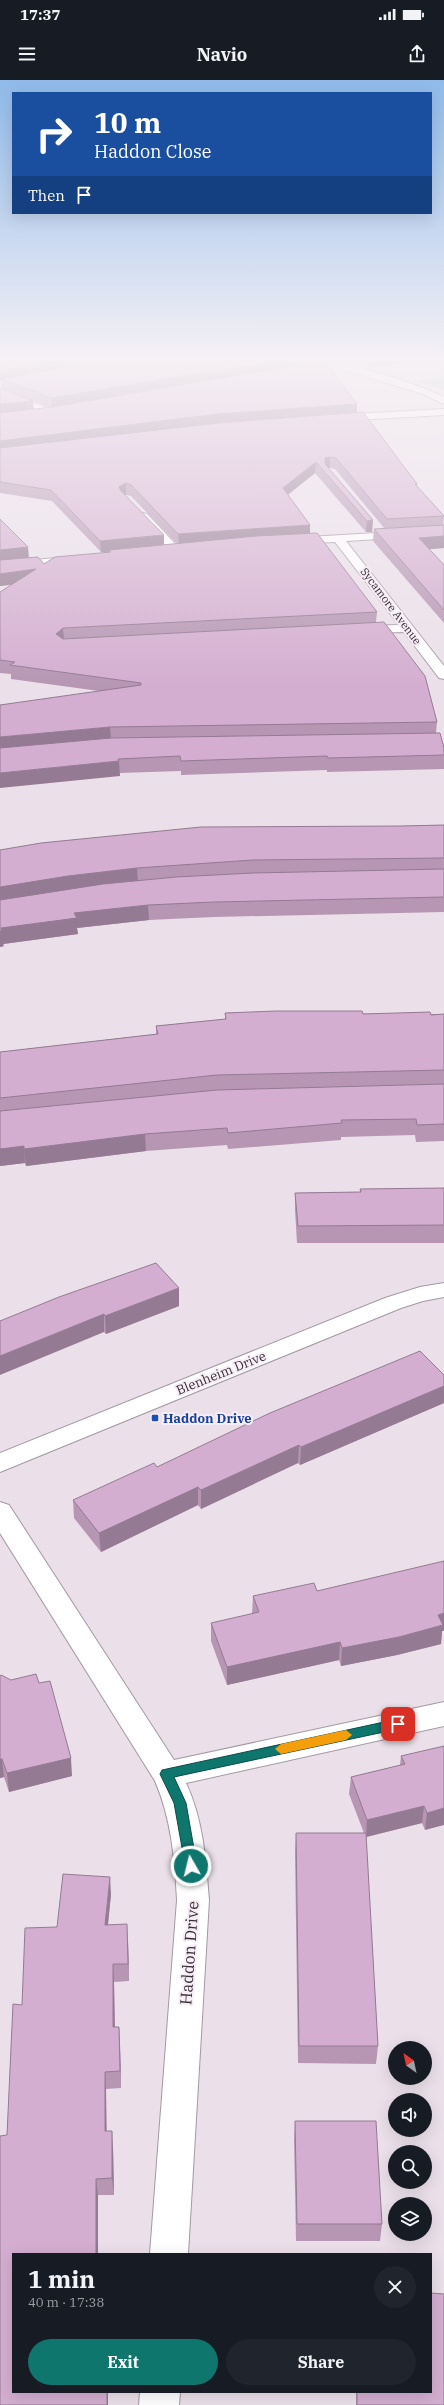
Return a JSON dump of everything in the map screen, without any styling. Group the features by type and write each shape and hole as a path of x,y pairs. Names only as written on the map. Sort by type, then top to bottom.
{"street":[{"path":"135,508 175,550"},
{"path":"374,523 383,535"},
{"path":"279,541 444,532"},
{"name":"Sycamore Avenue","path":"338,538 444,675"},
{"path":"160,552 190,549"},
{"path":"0,567 91,558"},
{"path":"346,631 409,628"},
{"name":"Blenheim Drive","path":"0,1463 393,1303 420,1294 444,1290"},
{"name":"Haddon Drive","path":"0,1512 166,1774 180,1803 190,1858 193,1900 169,2253"},
{"path":"166,1774 444,1714"},
{"path":"159,2405 160,2393"}],"building":[{"path":"0,470 306,470 283,488 310,525 178,534 131,485 126,483 119,487 121,491 164,535 100,541 51,490 0,482"},
{"path":"322,470 330,470 373,520 367,521"},
{"path":"346,470 406,470 417,484 415,484 444,516 387,519"},
{"path":"0,519 28,547 0,550"},
{"path":"444,525 444,536 419,538 444,565 444,610 374,529"},
{"path":"317,533 377,612 63,628 56,634 63,639 384,622 425,676 437,722 110,727 0,737 0,705 141,685 141,683 10,665 15,662 0,660 0,592 36,569 0,574 0,560 38,557 44,564 55,557 111,552 109,550 257,536"},
{"path":"440,733 444,748 444,755 328,758 327,756 181,761 180,756 118,759 119,761 0,773 0,748 111,738"},
{"path":"444,825 444,858 253,860 137,868 68,876 0,887 0,850 41,843 201,827"},
{"path":"444,869 444,897 214,902 148,905 74,913 77,918 1,928 2,931 0,931 0,900 103,884 176,877 253,873"},
{"path":"276,1011 362,1011 363,1014 430,1012 431,1015 444,1014 444,1070 217,1075 0,1098 0,1052 158,1034 156,1026 226,1019 225,1013"},
{"path":"444,1084 444,1124 417,1125 416,1119 341,1120 342,1123 228,1133 227,1128 145,1134 24,1149 24,1146 0,1149 0,1111 217,1090"},
{"path":"444,1188 444,1225 298,1226 295,1193 361,1192 360,1189"},
{"path":"156,1263 179,1288 105,1316 104,1314 0,1356 0,1321 59,1297"},
{"path":"420,1351 444,1375 444,1386 301,1447 299,1445 201,1490 198,1487 99,1533 73,1500 154,1463 157,1467 270,1413"},
{"path":"444,1561 444,1613 438,1615 443,1625 399,1637 342,1648 340,1642 227,1667 211,1623 259,1612 253,1596 314,1583 317,1591"},
{"path":"36,1674 39,1683 50,1681 71,1758 7,1773 2,1759 0,1759 0,1676 1,1675 11,1680"},
{"path":"444,1746 444,1808 427,1813 424,1806 367,1820 351,1777 405,1764 401,1756"},
{"path":"296,1833 366,1833 378,2046 299,2046"},
{"path":"63,1874 110,1877 105,1925 127,1924 128,1964 113,1964 113,2027 119,2027 120,2071 105,2072 105,2131 112,2131 112,2178 96,2179 96,2253 12,2253 12,2393 107,2393 107,2405 0,2405 0,2136 7,2135 13,2004 22,2005 25,1928 57,1927"},
{"path":"295,2121 376,2121 382,2224 297,2224"},
{"path":"432,2293 444,2294 444,2405 357,2405 357,2393 432,2393"}],"slow traffic":[{"path":"281,1749 346,1735"}],"place":[{"name":"Haddon Drive","path":"155,1418"}],"route":[{"path":"191,1866 180,1803 166,1774 398,1724"}]}
